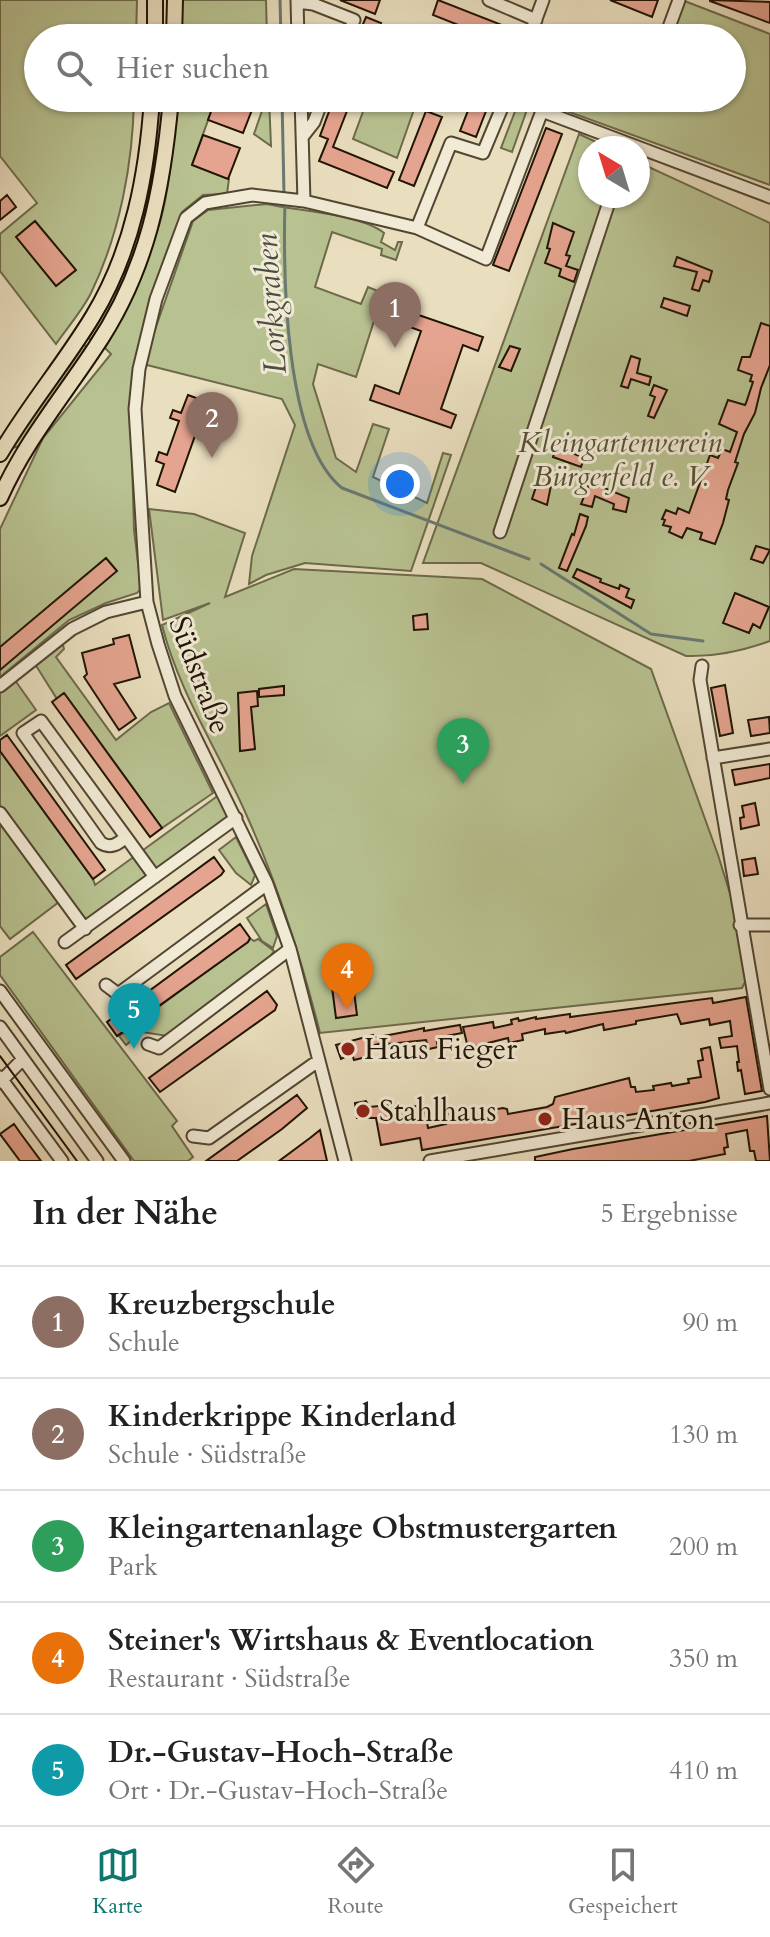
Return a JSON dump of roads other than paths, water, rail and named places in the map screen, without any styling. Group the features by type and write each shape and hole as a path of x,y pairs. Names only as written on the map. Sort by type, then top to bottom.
{"main road":[{"path":"155,0 155,24"},
{"path":"174,24 175,0"},
{"path":"0,454 80,337 112,280 140,195 151,112"},
{"path":"0,498 30,439 96,348 129,288 143,254 159,199 169,112"}],"street":[{"path":"489,0 536,20"},
{"path":"534,24 543,0"},
{"path":"670,24 679,0"},
{"path":"298,24 297,1 354,20 352,24"},
{"path":"302,112 304,201"},
{"path":"303,136 318,112"},
{"path":"417,228 451,143 483,153 500,112"},
{"name":"Südstraße","path":"345,1161 290,949 267,884 175,696 147,602 135,409 139,369 156,299 186,218 205,203 252,195 304,201 417,228 486,259 542,112"},
{"name":"Südstraße","path":"545,112 605,136"},
{"path":"650,153 770,197"},
{"path":"500,532 607,208"},
{"path":"0,686 72,629 106,612 147,602"},
{"path":"702,666 700,680 770,1089"},
{"path":"126,837 114,846 101,843 23,733 41,721 126,837 155,877"},
{"path":"713,758 770,749"},
{"path":"0,813 85,929"},
{"path":"65,942 236,818"},
{"path":"106,985 118,994 267,884"},
{"path":"740,925 770,925"},
{"path":"148,1044 159,1048 290,949"},
{"path":"0,991 124,1161"},
{"path":"0,1027 97,1161"},
{"path":"23,1059 1,1080 62,1161"},
{"path":"193,1136 209,1138 318,1061"},
{"path":"430,1161 770,1103"}],"waterway":[{"name":"Lorkgraben","path":"280,0 281,24"},
{"name":"Lorkgraben","path":"282,112 284,194"},
{"name":"Lorkgraben","path":"285,202 285,270 291,354 308,434 323,465 342,488 529,559"},
{"name":"Lorkgraben","path":"541,564 651,634 703,641"}],"tram line":[{"path":"0,1056 77,1161"}],"place":[{"name":"Kreuzbergschule","path":"395,348"},
{"name":"Kinderkrippe Kinderland","path":"212,458"},
{"name":"Kleingartenanlage Obstmustergarten","path":"463,784"},
{"name":"Steiner's Wirtshaus & Eventlocation","path":"347,1009"},
{"name":"Dr.-Gustav-Hoch-Straße","path":"134,1049"},
{"name":"Haus Fieger","path":"348,1049"},
{"name":"Stahlhaus","path":"363,1111"},
{"name":"Haus Anton","path":"545,1119"}],"park label":[{"name":"Kleingartenverein Bürgerfeld e. V.","path":"620,459"}]}
